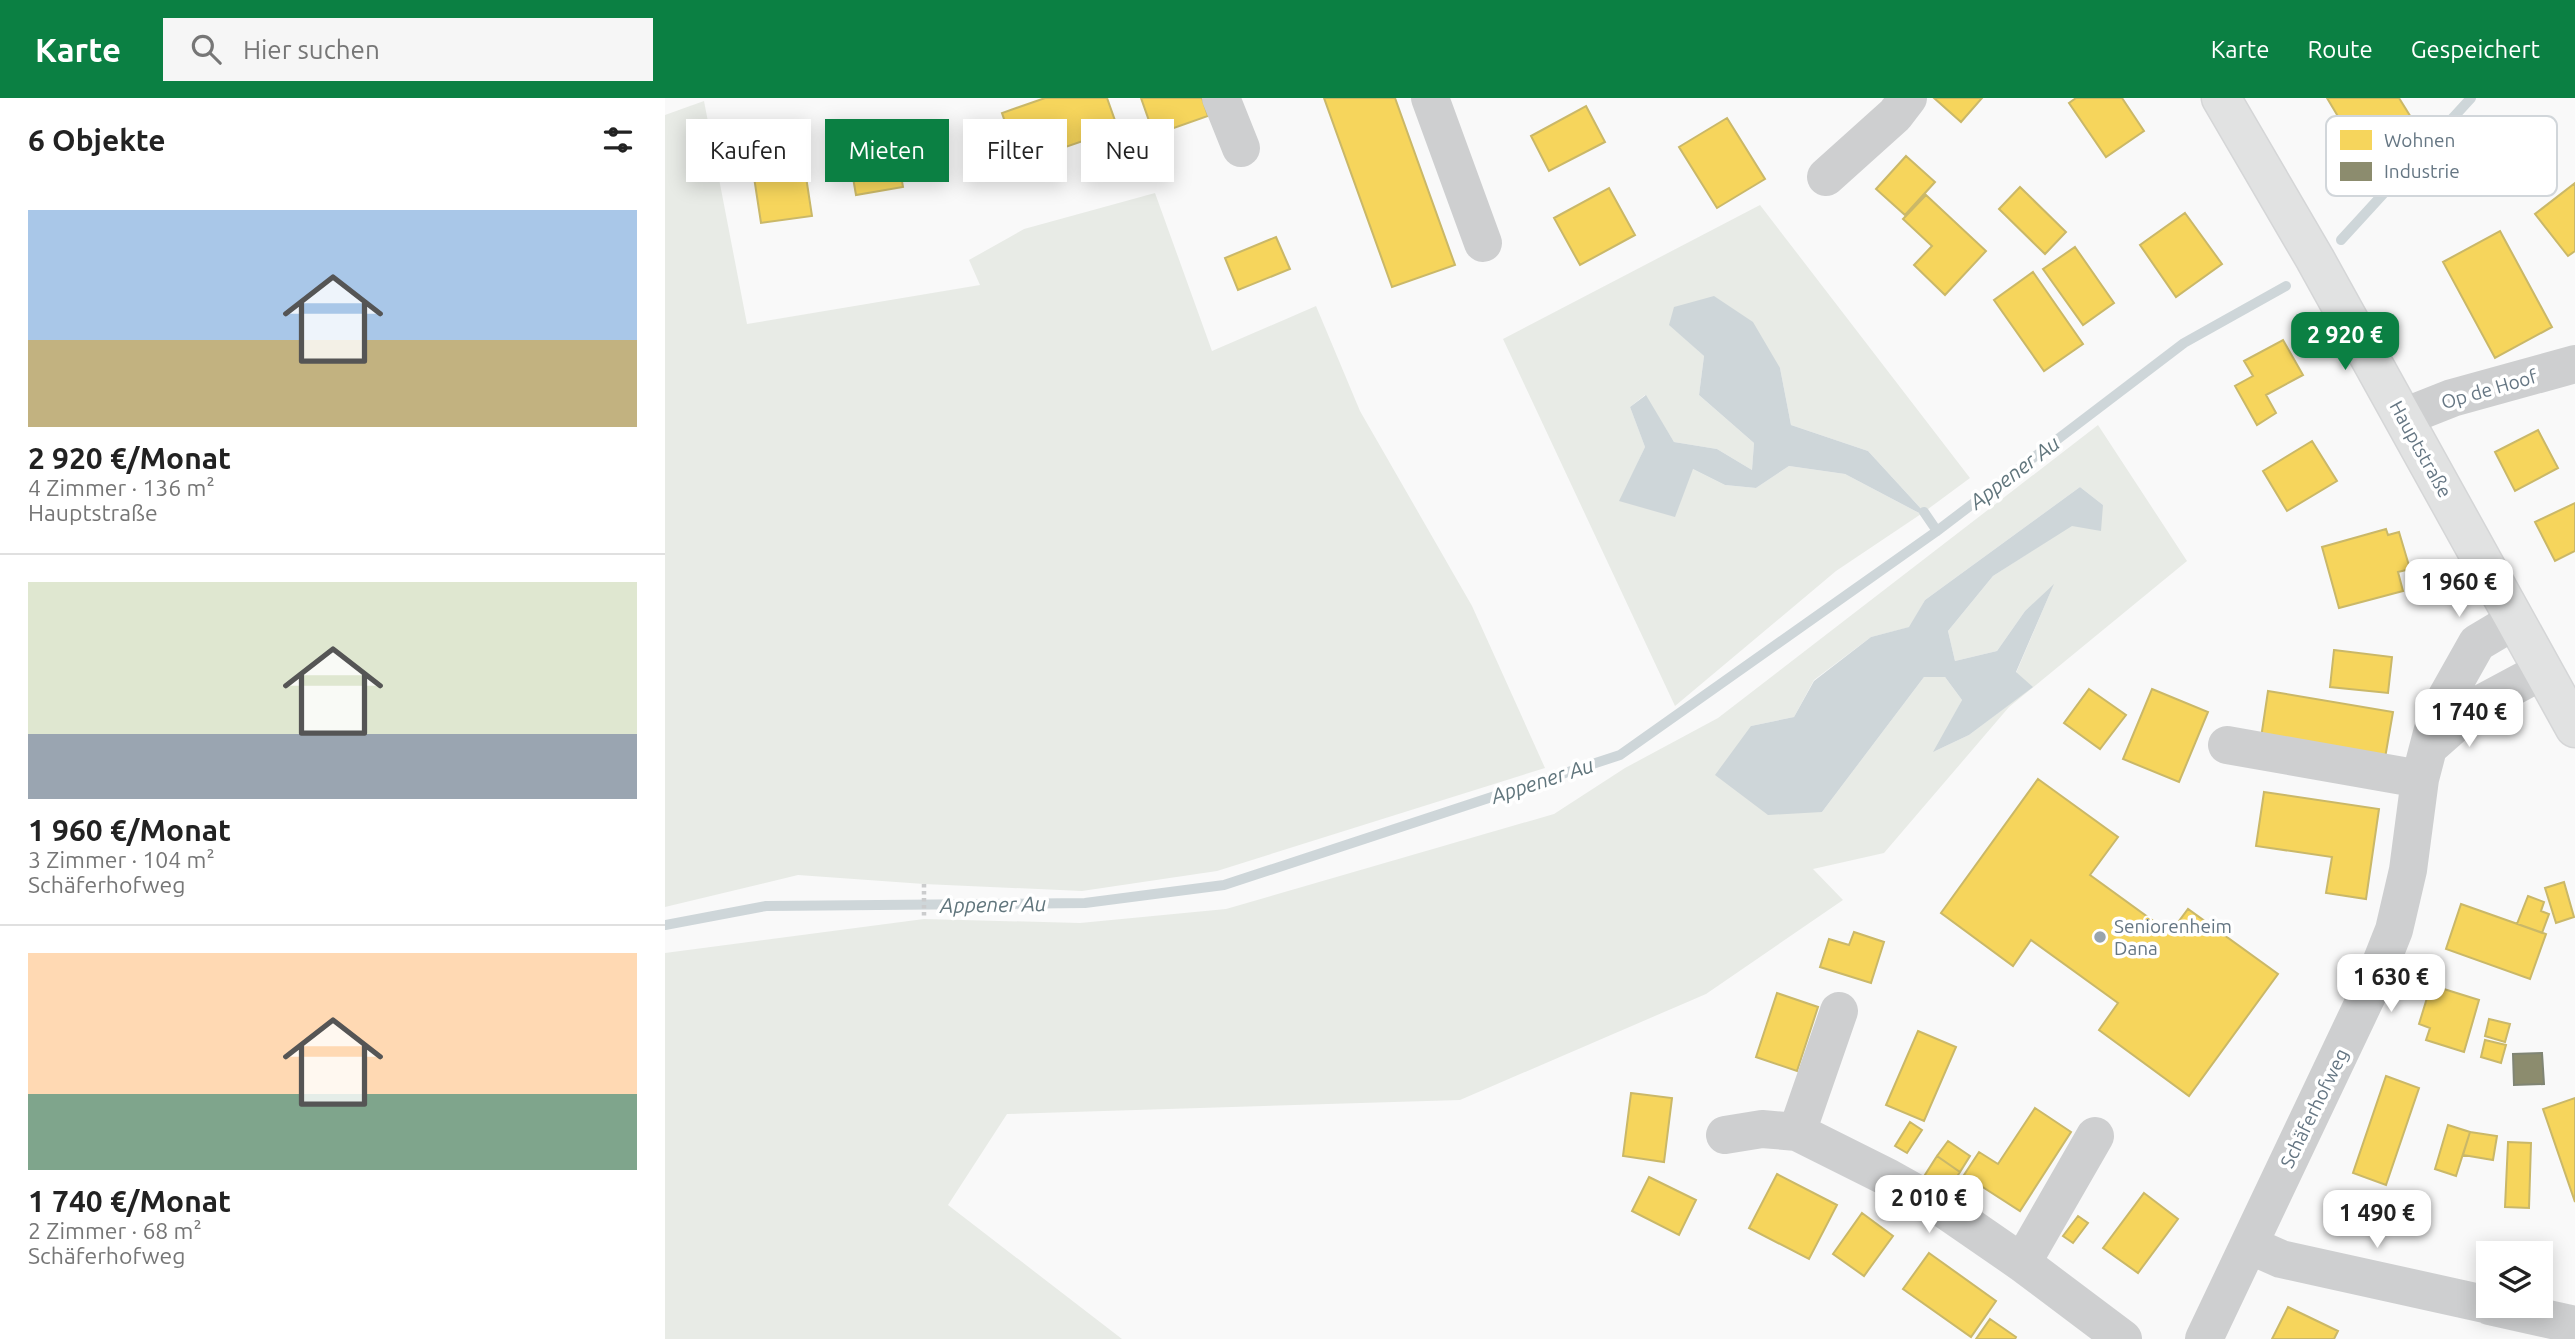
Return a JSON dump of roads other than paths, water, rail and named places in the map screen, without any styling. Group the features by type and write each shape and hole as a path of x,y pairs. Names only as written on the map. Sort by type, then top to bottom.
{"main road":[{"name":"Hauptstraße","path":"2221,98 2404,416 2575,728"}],"street":[{"path":"1220,98 1241,148"},
{"path":"1430,98 1483,243"},
{"path":"1826,177 1895,115 1908,98"},
{"name":"Op de Hoof","path":"2404,416 2452,398 2575,364"},
{"name":"Schäferhofweg","path":"2204,1339 2373,983 2394,930 2408,870 2424,763 2437,714 2477,643 2514,621"},
{"path":"2227,745 2424,763 2473,708 2542,671"},
{"path":"1797,1132 1839,1011"},
{"path":"1725,1135 1762,1129 1797,1132 1941,1207 2123,1339"},
{"path":"2021,1263 2095,1136"},
{"path":"2249,1245 2281,1259 2476,1303"},
{"path":"2543,1318 2575,1325"}],"waterway":[{"name":"Appener Au","path":"2455,116 2471,98"},
{"name":"Appener Au","path":"2341,240 2381,196"},
{"name":"Appener Au","path":"665,925 766,906 1085,903 1224,885 1620,755 1937,531 2184,343 2286,286"},
{"path":"1924,512 1937,531"}],"place":[{"name":"Seniorenheim Dana","path":"2100,937"}]}
